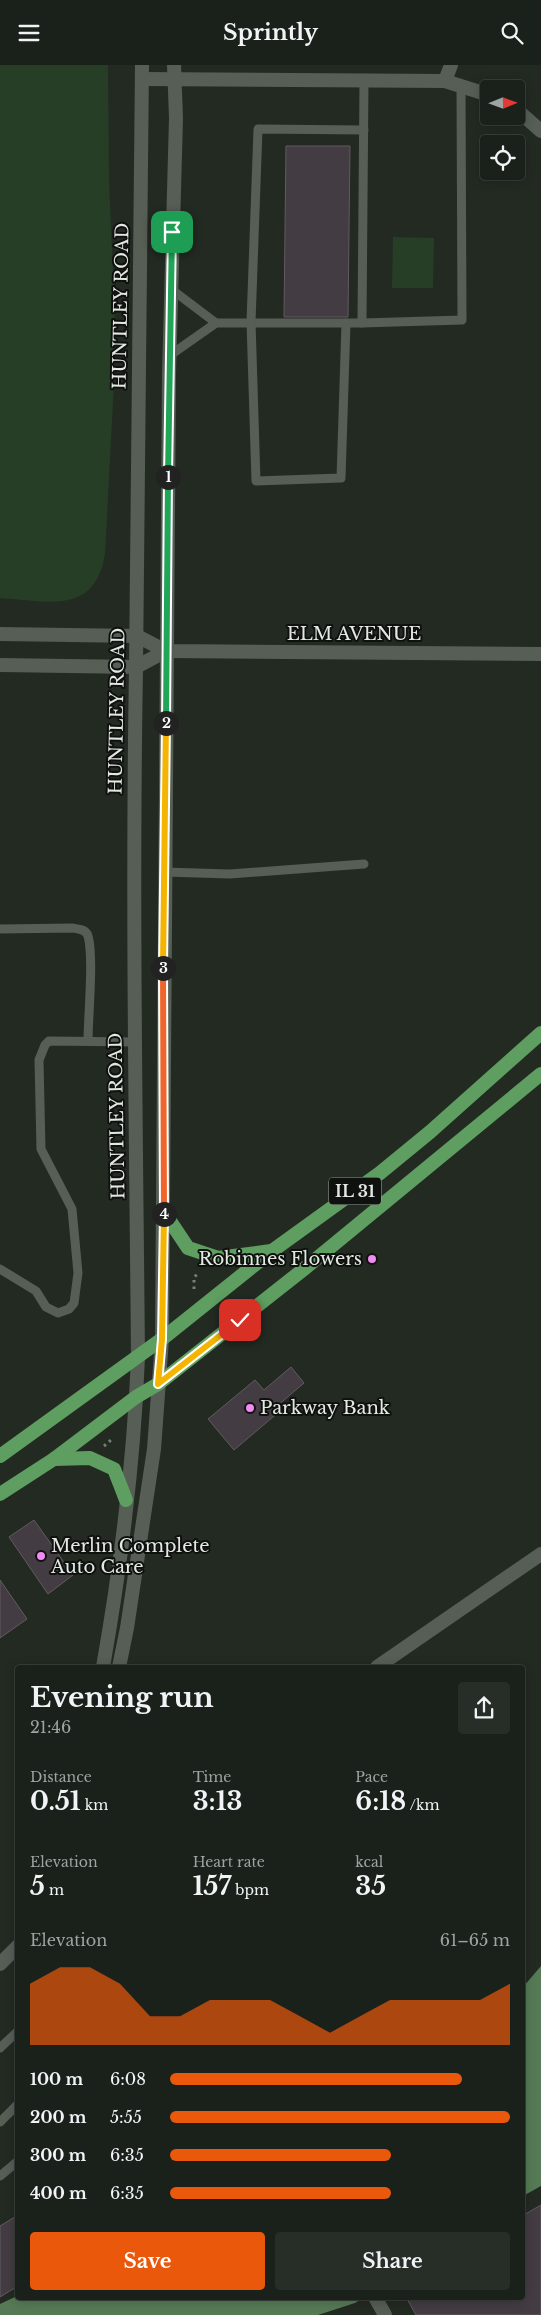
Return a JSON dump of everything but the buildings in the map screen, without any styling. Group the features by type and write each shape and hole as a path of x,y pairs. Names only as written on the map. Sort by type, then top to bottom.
{"main road":[{"name":"IL 31","path":"0,1456 138,1357 272,1251 380,1173 430,1132 541,1033"},
{"path":"0,1494 54,1459 136,1397 158,1384 304,1269 541,1074"},
{"path":"164,1212 188,1248 218,1258 272,1251"},
{"path":"54,1459 90,1458 114,1469 126,1500"}],"street":[{"path":"445,81 451,65"},
{"path":"142,72 364,81 445,81 480,92"},
{"name":"HUNTLEY ROAD","path":"103,1665 126,1500 138,1357 135,1042 136,667 142,72"},
{"path":"119,1665 127,1628 154,1449 162,1339 166,651 169,356 176,118 174,72"},
{"path":"525,117 541,131"},
{"name":"ELM AVENUE","path":"0,634 137,636 166,651 541,654"},
{"name":"ELM AVENUE","path":"0,665 136,667 166,651"},
{"path":"380,1665 541,1554"},
{"path":"0,1964 15,1949"},
{"path":"377,2300 385,2315"}],"lane":[{"path":"362,323 364,81"},
{"path":"169,356 216,323 362,323 462,320 461,86"},
{"path":"346,323 341,478 256,481 251,322 258,129 364,130"},
{"path":"171,289 216,323"},
{"path":"164,872 230,874 364,864"},
{"path":"0,929 72,928 83,930 88,935 90,954 88,1041"},
{"path":"0,1269 36,1291 46,1307 58,1313 69,1309 74,1303 78,1273 72,1209 41,1149 39,1060 45,1045 49,1041 135,1042"},
{"path":"0,2048 15,2034"},
{"path":"0,2122 15,2107"},
{"path":"0,2177 15,2164"}],"path":[{"path":"194,1289 192,1277 199,1273"},
{"path":"104,1446 112,1440"}],"shaded area":[{"path":"0,65 108,65 109,181 116,344 105,554 100,574 91,587 80,596 51,602 0,598"},
{"path":"393,237 434,238 433,288 392,288"},
{"path":"541,1966 541,2186 525,2195 525,1985"},
{"path":"15,2297 15,2300 360,2300 318,2315 0,2315 0,2304"}],"place":[{"name":"Robinnes Flowers","path":"372,1259"},
{"name":"Parkway Bank","path":"250,1408"},
{"name":"Merlin Complete Auto Care","path":"41,1556"}],"route":[{"path":"172,232 164,872 164,1212 162,1339 158,1384 240,1320"}]}
